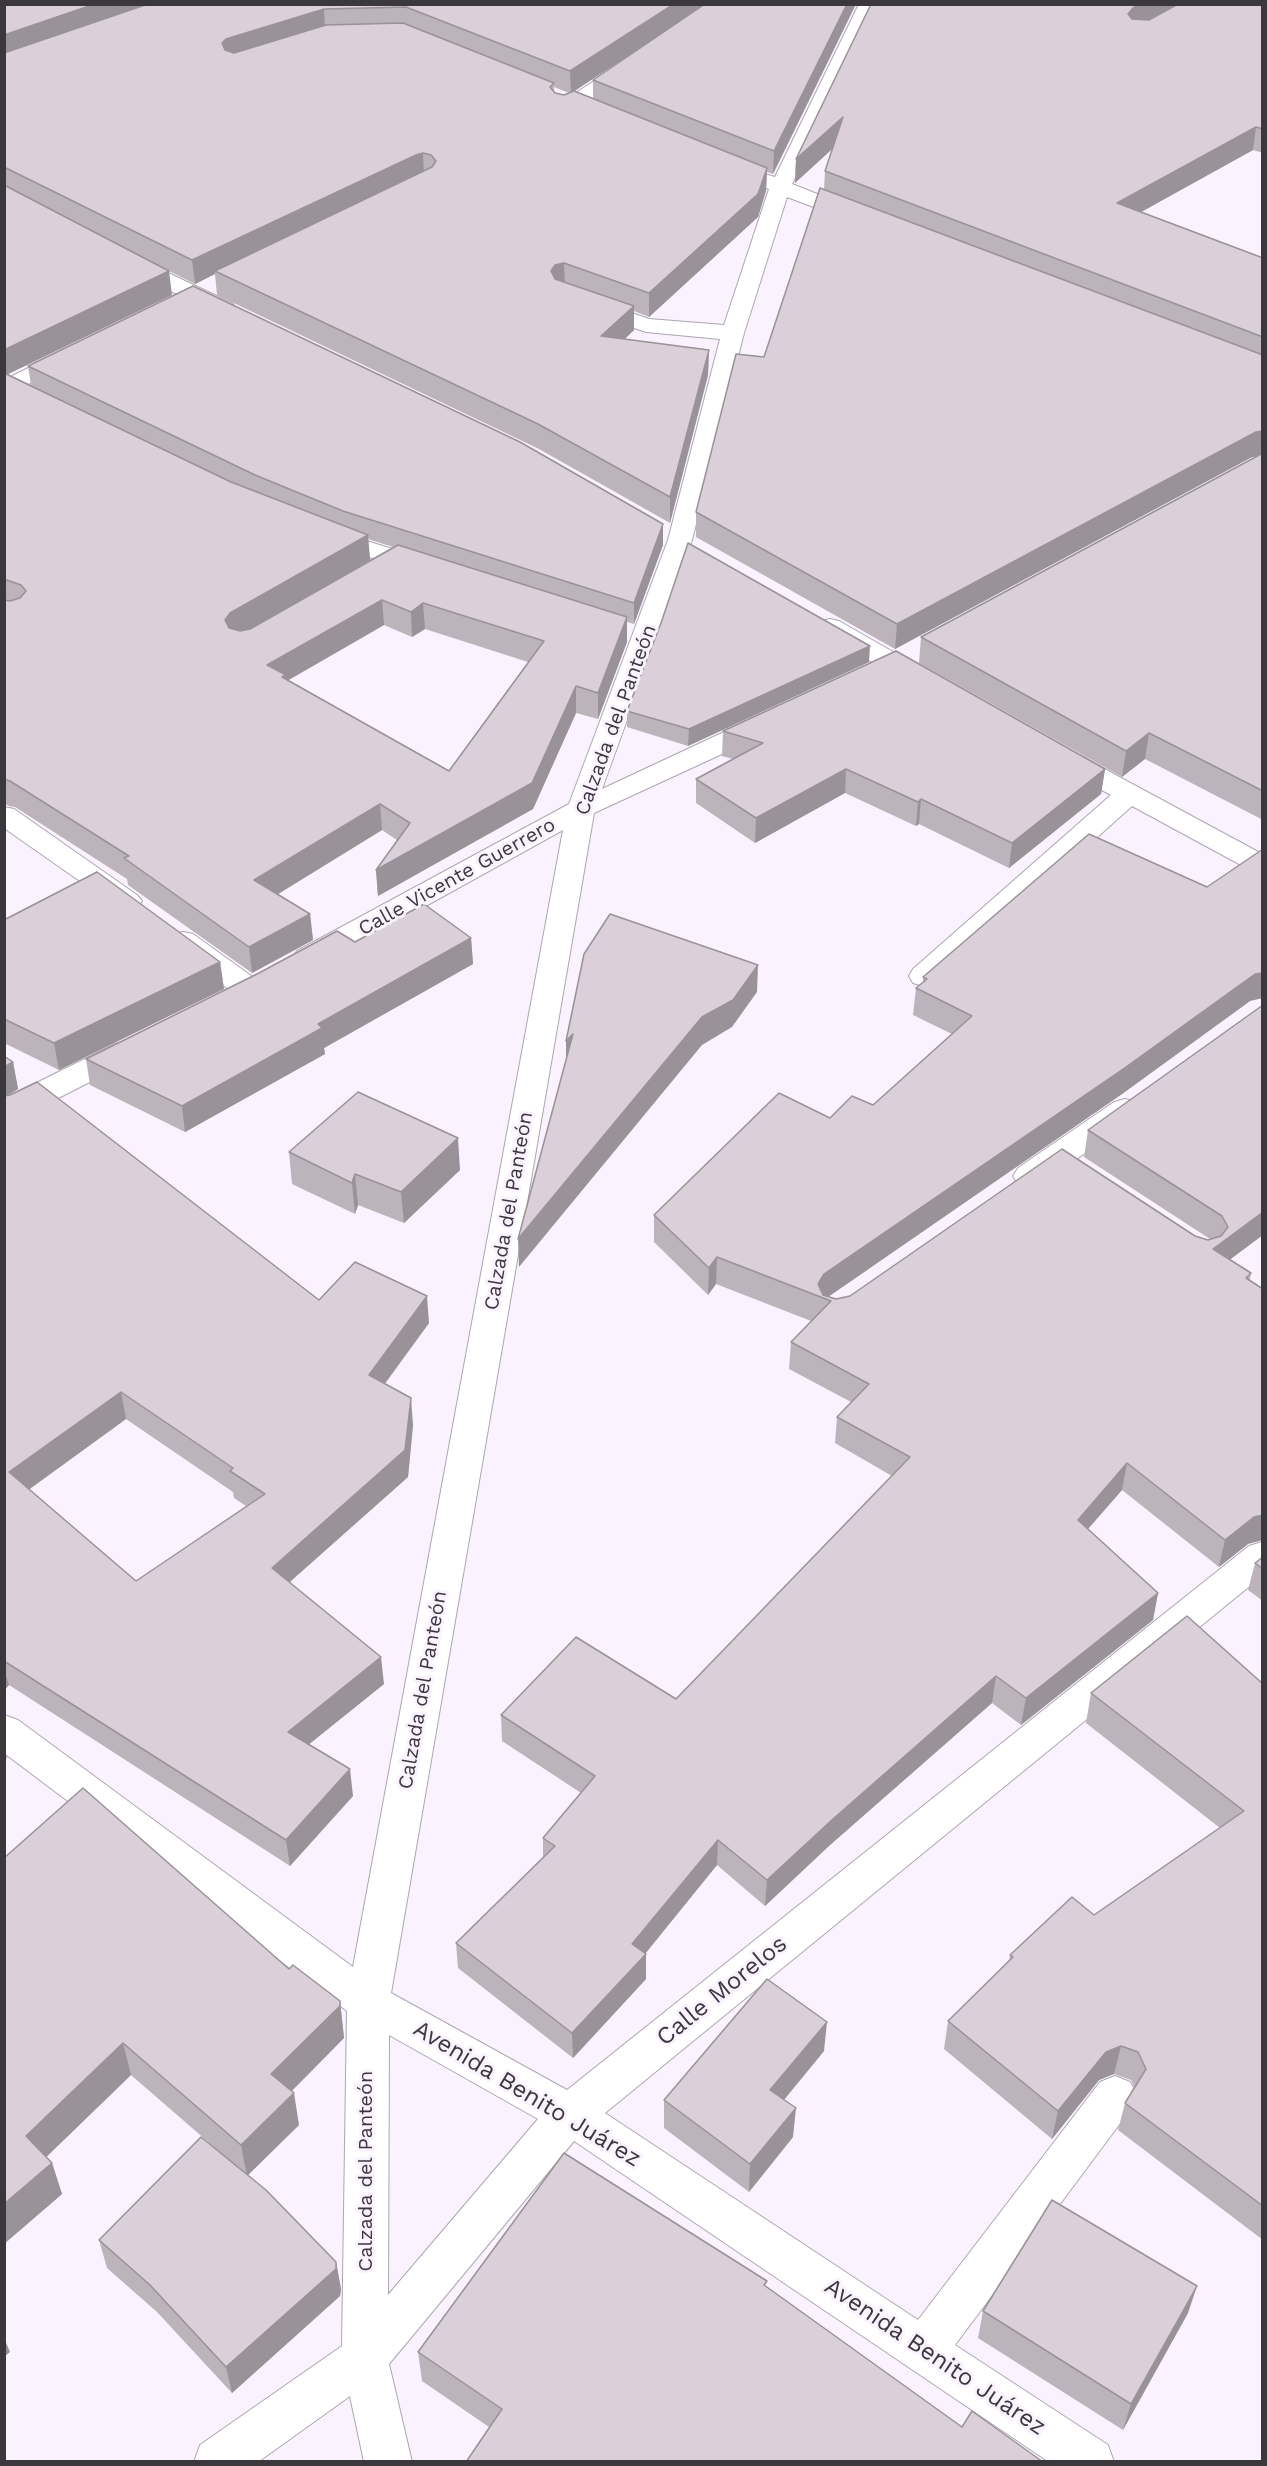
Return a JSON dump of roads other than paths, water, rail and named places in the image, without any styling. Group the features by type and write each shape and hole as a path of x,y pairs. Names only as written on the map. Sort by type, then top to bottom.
{"street":[{"name":"Calzada del Panteón","path":"388,2462 364,2358 368,2002 581,809 636,635 680,541 733,333 780,187 869,4"},
{"path":"594,112 562,103 648,54"},
{"path":"747,174 879,225"},
{"path":"109,250 245,319"},
{"path":"574,300 646,325 733,333"},
{"path":"15,382 90,344"},
{"path":"302,526 335,539 443,573"},
{"path":"367,576 398,558"},
{"path":"812,617 945,692"},
{"path":"861,678 925,646"},
{"name":"Calle Vicente Guerrero","path":"103,883 156,922 257,985 581,809 786,714"},
{"path":"1046,749 1128,795 1263,865"},
{"path":"924,976 1128,795"},
{"path":"4,815 103,883 73,899"},
{"path":"4,1112 154,1038"},
{"path":"1009,1191 1152,1091"},
{"path":"1057,1157 1086,1176"},
{"name":"Calle Morelos","path":"217,2462 364,2358 570,2114 1263,1556"},
{"name":"Avenida Benito Juárez","path":"4,1731 368,2002 570,2114 1091,2462"},
{"path":"923,2350 1115,2096"}]}
